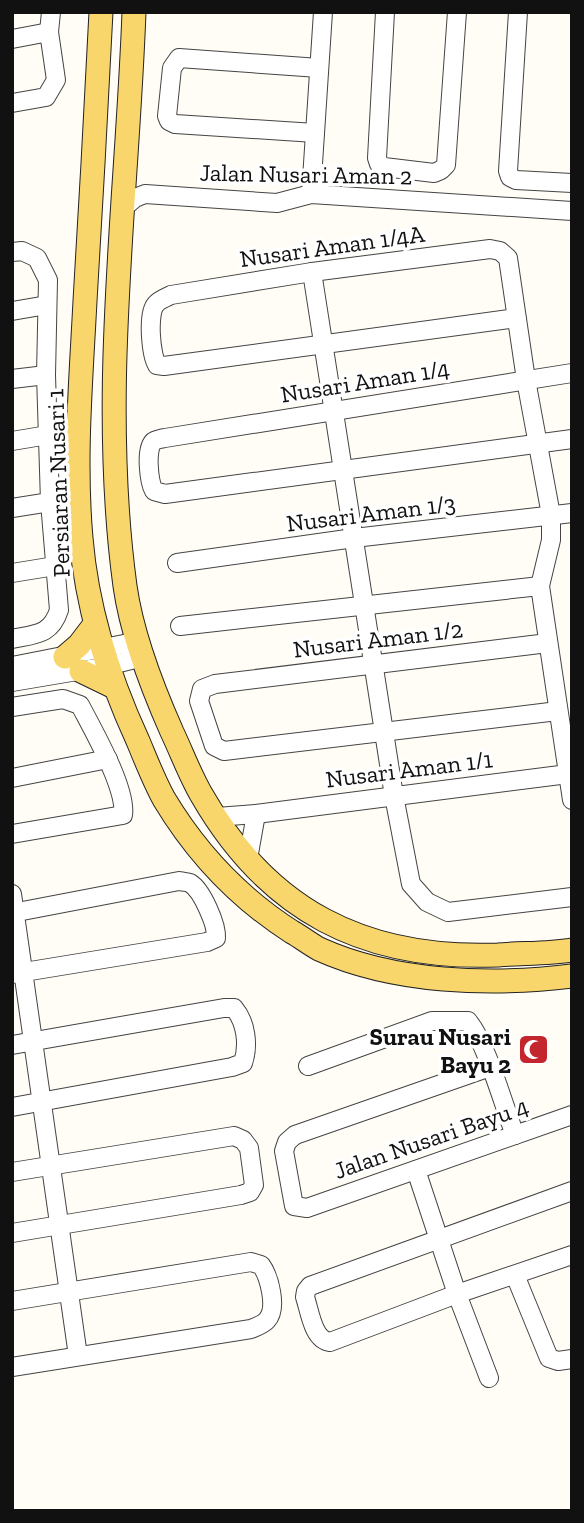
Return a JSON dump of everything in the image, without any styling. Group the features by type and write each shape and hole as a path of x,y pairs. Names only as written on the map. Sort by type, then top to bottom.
{"main road":[{"name":"Persiaran Nusari 1","path":"102,12 78,434 81,538 87,589 108,668 163,798 204,857 238,893 264,914 318,948 396,972 493,983 572,976"},
{"path":"134,12 121,210 115,406 118,518 126,589 141,649 163,711 201,795 248,859 291,901 331,924 365,939 387,945 463,955 572,950"},
{"path":"95,624 79,645 73,664 108,668"}],"street":[{"path":"12,103 46,97 56,80 49,32 51,12"},
{"path":"311,194 323,12"},
{"path":"385,12 377,158 379,164 384,167 434,173 446,165 457,12"},
{"path":"518,12 508,171 510,177 516,180 572,183"},
{"path":"12,39 49,32"},
{"path":"315,133 175,124 169,121 167,116 172,68 179,58 319,68"},
{"name":"Jalan Nusari Aman 2","path":"124,175 135,184 166,196"},
{"name":"Jalan Nusari Aman 2","path":"121,210 135,198 145,194 277,203 311,194 572,211"},
{"name":"Nusari Aman 1/4A","path":"324,344 156,365 152,356 152,313 156,304 171,295 312,272 490,249 500,251 508,258 517,318"},
{"path":"12,252 22,251 37,258 48,280 46,375 50,502 59,610 54,624 40,634 12,639"},
{"path":"312,272 394,796 411,884 427,902 447,912 572,897"},
{"path":"12,311 47,305"},
{"path":"324,344 517,318 538,443 565,515 551,540 540,586 572,800"},
{"name":"Nusari Aman 1/4","path":"343,470 165,494 154,491 149,482 150,447 155,440 572,373"},
{"path":"12,379 46,375"},
{"path":"12,441 48,435"},
{"path":"343,470 572,439"},
{"path":"12,508 50,502"},
{"name":"Nusari Aman 1/3","path":"177,563 354,538 565,515"},
{"path":"12,573 55,566"},
{"path":"180,626 540,586"},
{"name":"Nusari Aman 1/2","path":"384,730 223,751 214,746 199,701 202,689 215,684 548,643"},
{"path":"12,666 73,664 108,668 141,649"},
{"path":"12,682 73,664"},
{"path":"12,707 63,699 80,705 108,760 125,805 123,815 12,834"},
{"path":"384,730 558,711"},
{"path":"12,778 108,760"},
{"name":"Nusari Aman 1/1","path":"217,817 568,774"},
{"path":"248,859 256,814"},
{"path":"14,913 179,881 190,883 200,893 217,928 216,938 207,942 17,973"},
{"path":"12,894 17,973 32,1042 78,1356"},
{"path":"12,1045 233,1008 241,1017 247,1051 243,1063 232,1067 12,1107"},
{"path":"308,1066 432,1021 468,1021 475,1030 514,1135"},
{"name":"Jalan Nusari Bayu 4","path":"490,1068 295,1136 287,1142 284,1151 292,1203 297,1208 307,1208 572,1115"},
{"path":"12,1171 234,1136 243,1140 248,1148 254,1185 250,1192 241,1195 12,1233"},
{"path":"416,1170 457,1294 489,1378"},
{"path":"572,1191 310,1286 305,1297 318,1337 323,1341 340,1340 457,1294 572,1255"},
{"path":"12,1301 251,1262 261,1265 268,1274 272,1310 266,1321 251,1329 12,1367"},
{"path":"515,1275 549,1357 558,1361 572,1359"}],"place":[{"name":"Surau Nusari Bayu 2","path":"534,1050"}]}
